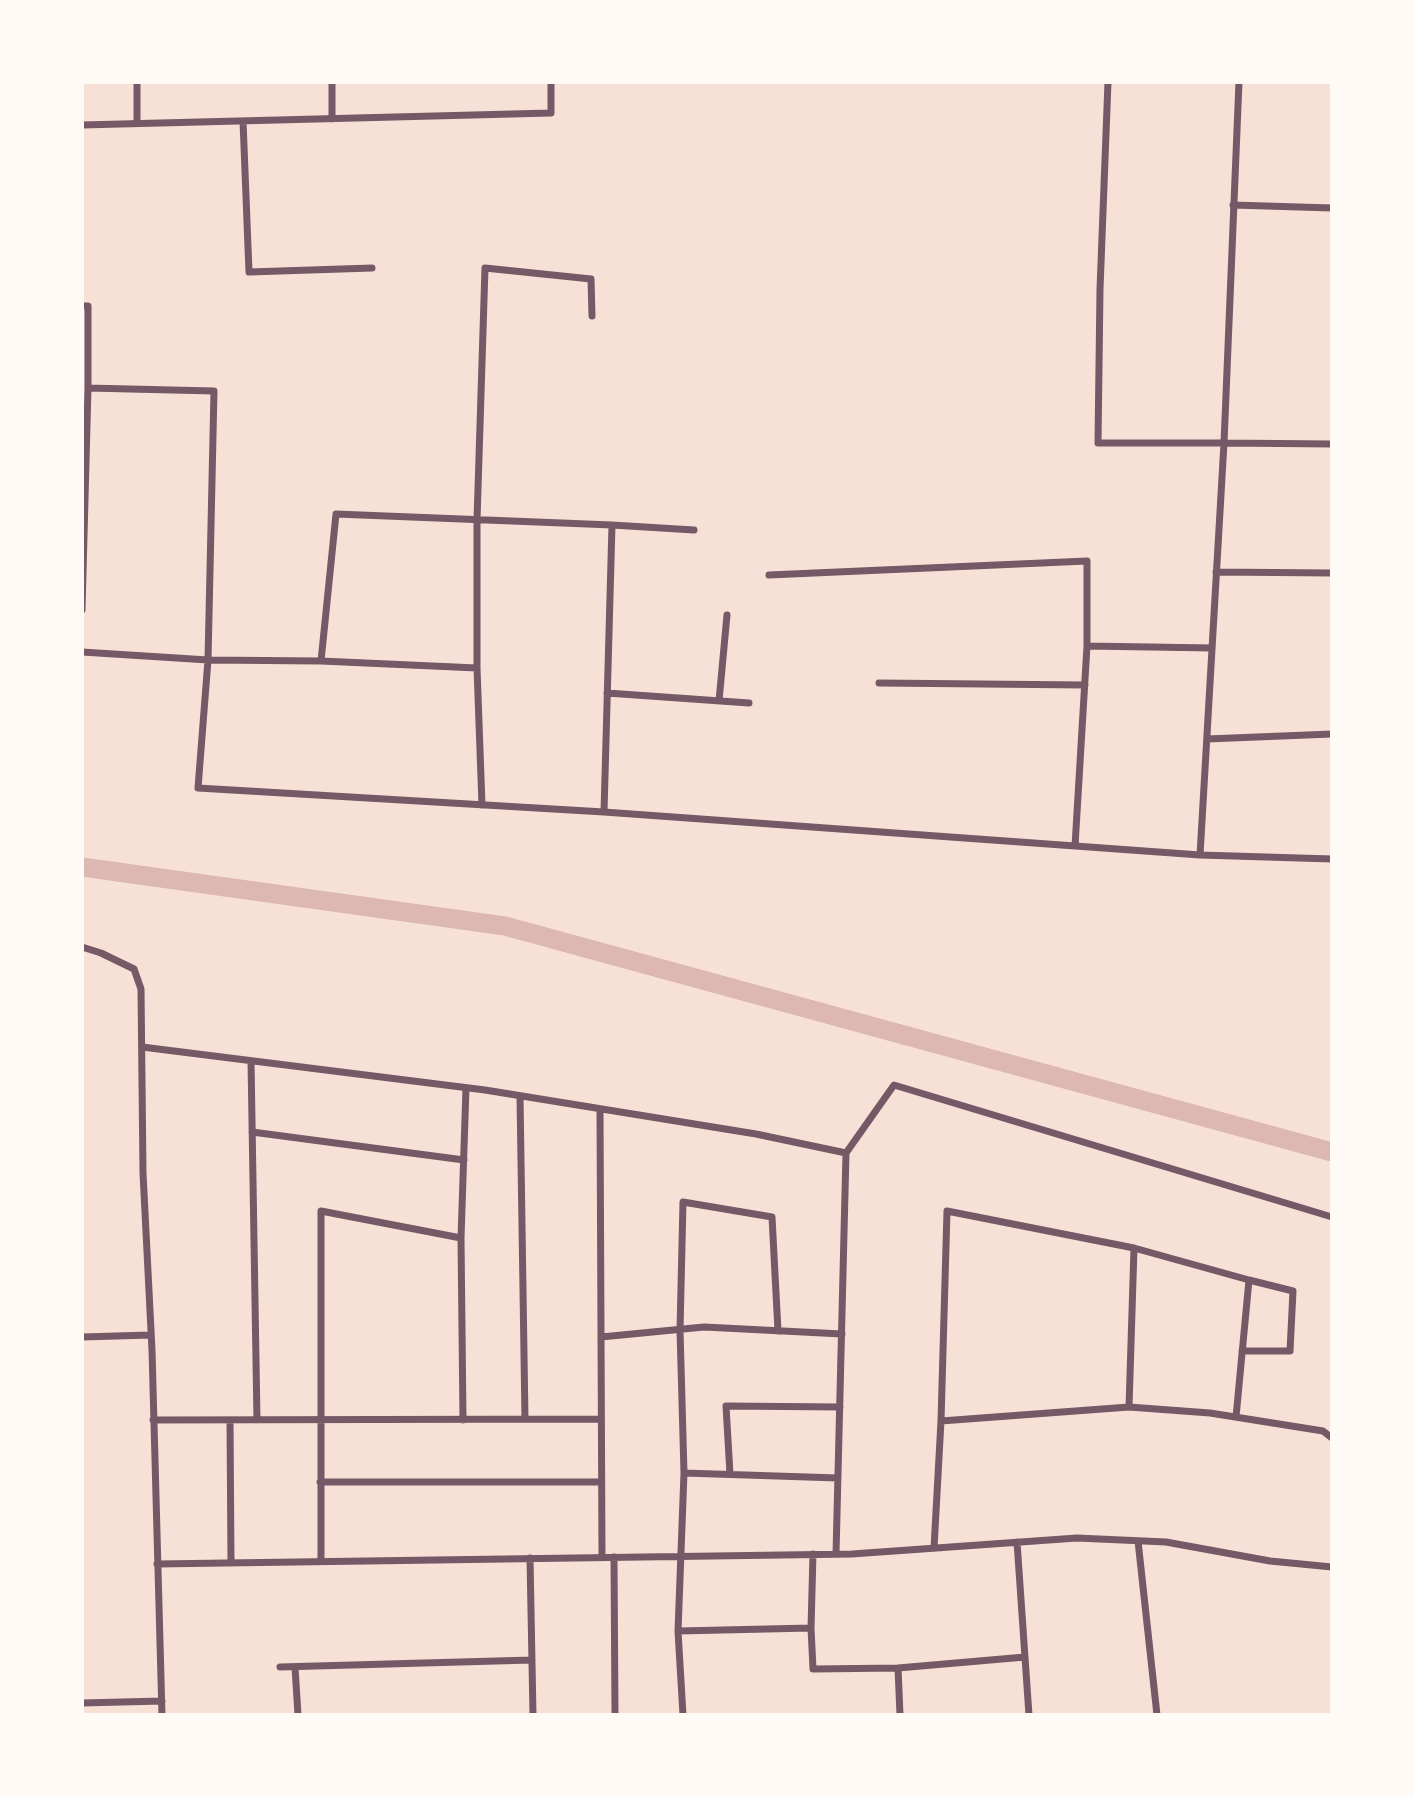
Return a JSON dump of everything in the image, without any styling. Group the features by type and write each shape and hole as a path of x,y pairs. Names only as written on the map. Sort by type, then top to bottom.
{"street":[{"path":"136,124 137,82"},
{"path":"332,82 332,119"},
{"path":"82,125 551,113 551,82"},
{"path":"1108,82 1100,289 1098,443 1332,444"},
{"path":"1200,855 1224,443 1238,82"},
{"path":"243,121 249,272 372,268"},
{"path":"1234,205 1332,208"},
{"path":"482,805 477,668 477,520 485,268 591,279 592,316"},
{"path":"82,306 88,306 82,610"},
{"path":"88,388 214,391 208,660 198,788 604,813 1200,855 1332,859"},
{"path":"321,662 336,514 694,530"},
{"path":"604,813 612,525"},
{"path":"769,575 1087,561 1087,646 1075,846"},
{"path":"1216,572 1332,573"},
{"path":"719,701 727,615"},
{"path":"1087,646 1212,648"},
{"path":"82,652 208,660 477,668"},
{"path":"879,683 1085,685"},
{"path":"607,693 749,703"},
{"path":"1207,739 1332,734"},
{"path":"82,947 101,953 134,970 141,989 143,1173 151,1335 162,1715"},
{"path":"142,1047 466,1087 757,1134 846,1153"},
{"path":"251,1060 257,1420"},
{"path":"836,1554 846,1153 894,1085 1332,1217"},
{"path":"463,1420 461,1238 466,1087"},
{"path":"520,1096 525,1419"},
{"path":"600,1109 602,1557"},
{"path":"252,1132 464,1160"},
{"path":"683,1715 678,1631 684,1473 680,1330 682,1202 772,1217 778,1331"},
{"path":"321,1561 320,1211 461,1238"},
{"path":"934,1548 947,1211 1133,1248 1293,1292 1290,1351 1242,1350"},
{"path":"1129,1407 1133,1248"},
{"path":"1236,1417 1249,1280"},
{"path":"601,1337 704,1327 842,1334"},
{"path":"82,1336 151,1335"},
{"path":"730,1474 726,1406 840,1407"},
{"path":"940,1420 1129,1407 1210,1413 1324,1432 1332,1438"},
{"path":"153,1420 601,1419"},
{"path":"230,1420 231,1563"},
{"path":"684,1473 838,1478"},
{"path":"320,1482 601,1482"},
{"path":"157,1564 813,1555 1077,1538 1166,1542 1270,1561 1332,1567"},
{"path":"1138,1541 1157,1715"},
{"path":"1017,1542 1029,1715"},
{"path":"813,1555 813,1669 898,1668 1025,1657"},
{"path":"614,1557 615,1715"},
{"path":"530,1558 533,1715"},
{"path":"678,1631 811,1628"},
{"path":"280,1667 532,1660"},
{"path":"295,1667 298,1715"},
{"path":"898,1668 900,1715"},
{"path":"82,1703 162,1701"}],"waterway":[{"path":"82,867 505,926 1332,1152"}]}
